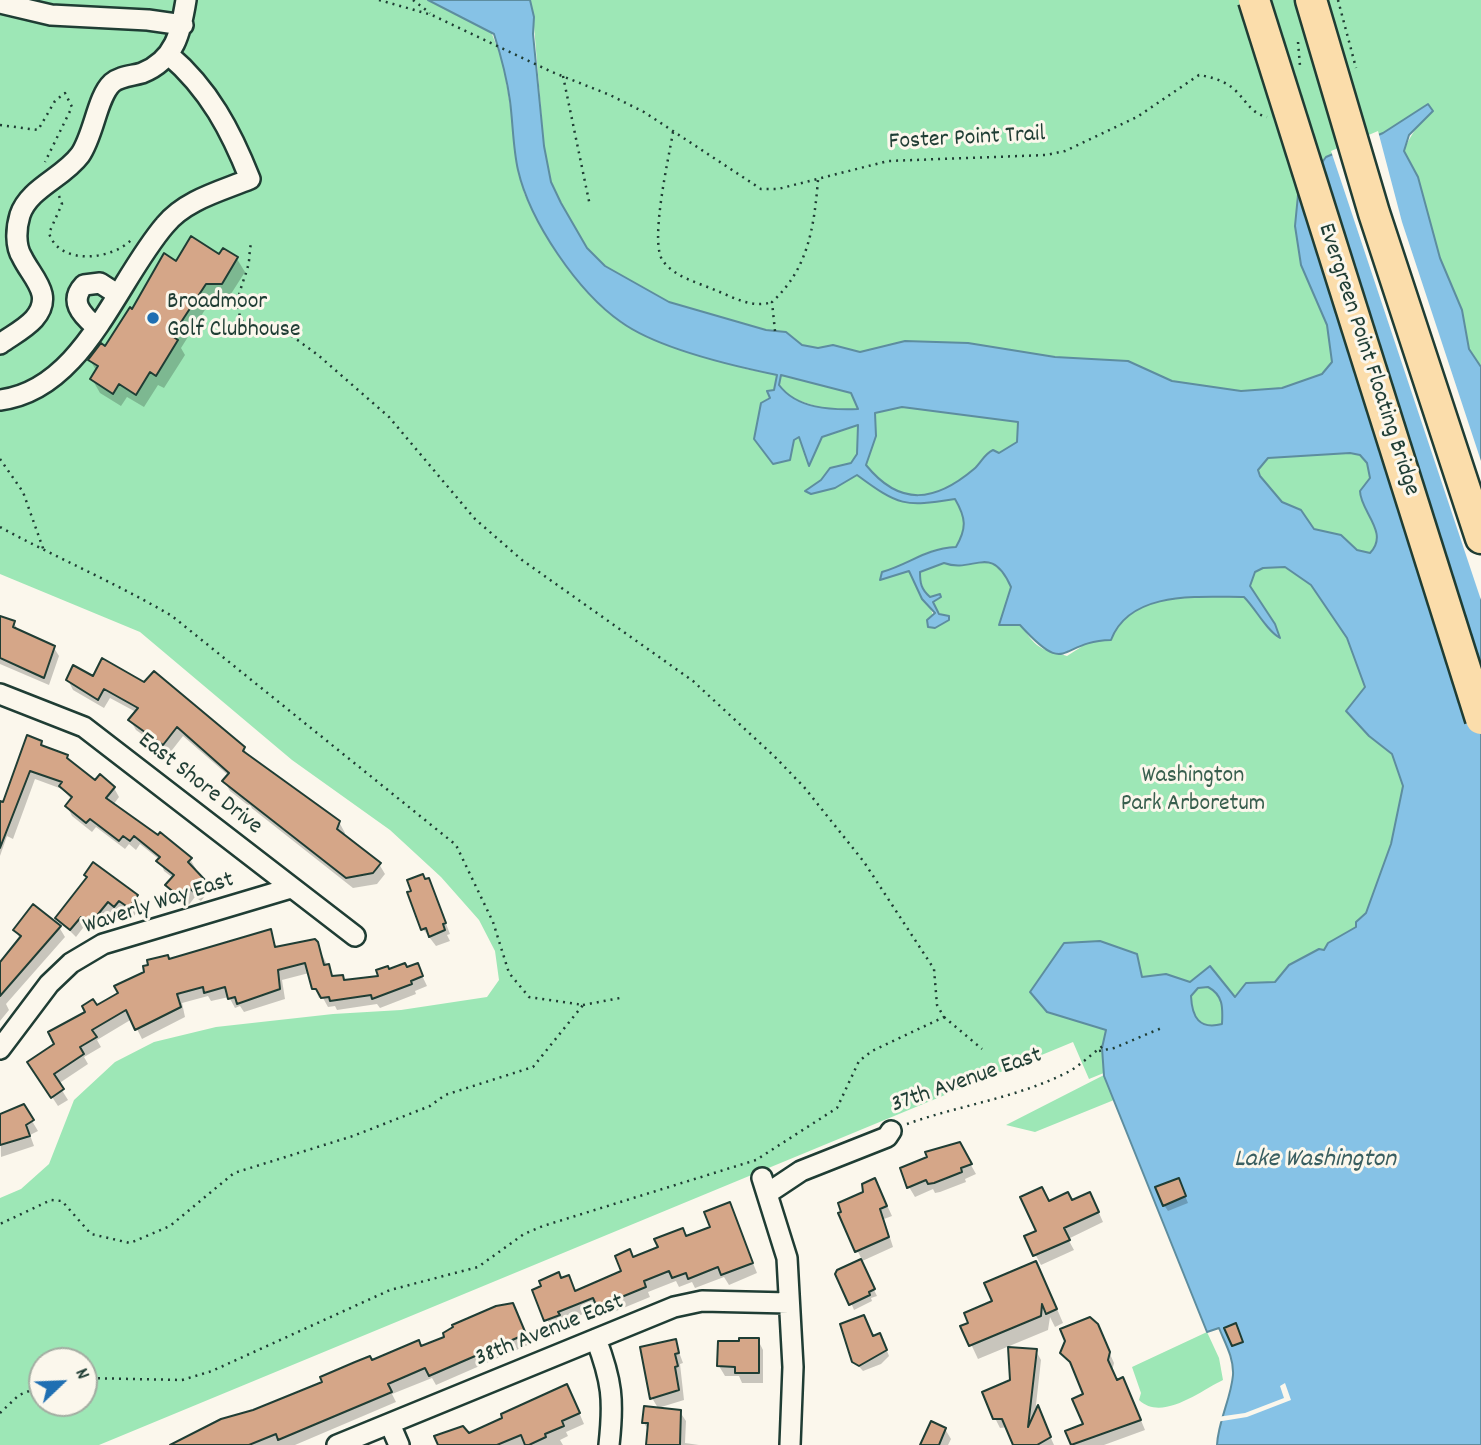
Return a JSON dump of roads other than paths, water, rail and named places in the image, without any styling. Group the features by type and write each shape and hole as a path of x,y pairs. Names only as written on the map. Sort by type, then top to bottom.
{"highway":[{"name":"Evergreen Point Floating Bridge","path":"1254,0 1481,719"},
{"path":"1311,0 1374,213 1481,538"}],"street":[{"path":"0,344 32,321 42,303 40,283 22,259 18,246 18,227 26,204 78,158 90,140 102,96 111,84 146,71 169,55 183,26 186,0"},
{"path":"0,3 51,15 148,20 183,26"},
{"path":"0,400 16,398 47,383 69,365 166,223 188,205 250,179 237,145 205,90 169,55"},
{"path":"95,326 79,309 76,300 78,291 84,285 100,283 117,294"},
{"name":"East Shore Drive","path":"0,694 84,727 355,936"},
{"name":"Waverly Way East","path":"0,1049 49,984 71,963 103,944 290,888"},
{"name":"37th Avenue East","path":"789,1303 785,1248 765,1185 887,1138 891,1131"},
{"name":"38th Avenue East","path":"337,1445 674,1307 702,1301 789,1303"},
{"path":"789,1303 793,1367 790,1445"},
{"path":"596,1339 607,1368 614,1400 610,1445"},
{"path":"390,1424 399,1445"}],"water":[{"name":"Lake Washington","path":"428,0 530,0 534,17 533,34 544,146 551,182 587,248 605,266 669,302 766,330 786,332 802,345 818,348 833,345 860,352 905,341 968,343 1055,357 1128,361 1172,381 1241,391 1282,388 1322,374 1332,362 1327,325 1301,265 1295,226 1298,195 1326,157 1383,133 1428,104 1433,111 1409,135 1404,151 1418,177 1440,258 1462,310 1469,349 1481,367 1481,1445 1217,1445 1232,1384 1231,1357 1219,1328 1207,1332 1104,1076 1102,1048 1106,1030 1047,1012 1030,992 1064,943 1100,941 1137,954 1142,977 1166,974 1190,982 1210,966 1235,997 1246,983 1275,982 1289,965 1319,949 1324,950 1328,943 1356,927 1356,922 1366,913 1391,844 1403,786 1392,754 1369,736 1346,711 1365,687 1347,638 1311,585 1285,567 1263,568 1255,572 1250,586 1275,624 1280,638 1270,630 1244,597 1187,597 1150,604 1133,612 1120,624 1111,640 1094,642 1056,654 1047,650 1020,625 999,625 1011,587 996,566 981,562 964,565 944,563 920,572 922,586 927,594 930,597 940,594 941,597 933,602 939,614 949,616 949,620 935,628 928,627 927,620 935,613 922,599 909,571 880,580 882,572 926,553 956,547 964,523 955,499 924,503 903,502 883,493 857,475 835,488 811,494 805,491 821,480 830,468 851,463 857,454 858,425 822,437 809,466 799,437 794,440 790,460 773,464 754,439 761,403 770,398 767,391 774,390 777,375 718,361 654,340 621,322 588,293 558,254 524,190 516,162 507,84 494,34","holes":["781,375 851,393 858,409 826,408 805,403 786,393 779,385","902,407 1018,422 1017,442 999,453 993,450 974,469 945,488 918,495 905,493 879,479 866,465 876,436 875,413","1350,453 1360,455 1367,463 1370,478 1360,491 1361,499 1376,530 1377,538 1370,553 1357,550 1341,535 1314,529 1301,510 1282,502 1258,470 1268,458","1208,987 1217,994 1222,1007 1222,1024 1208,1025 1195,1016 1191,996 1198,988"]}],"place":[{"name":"Broadmoor Golf Clubhouse","path":"153,318"}],"park label":[{"name":"Washington Park Arboretum","path":"1193,792"}]}
